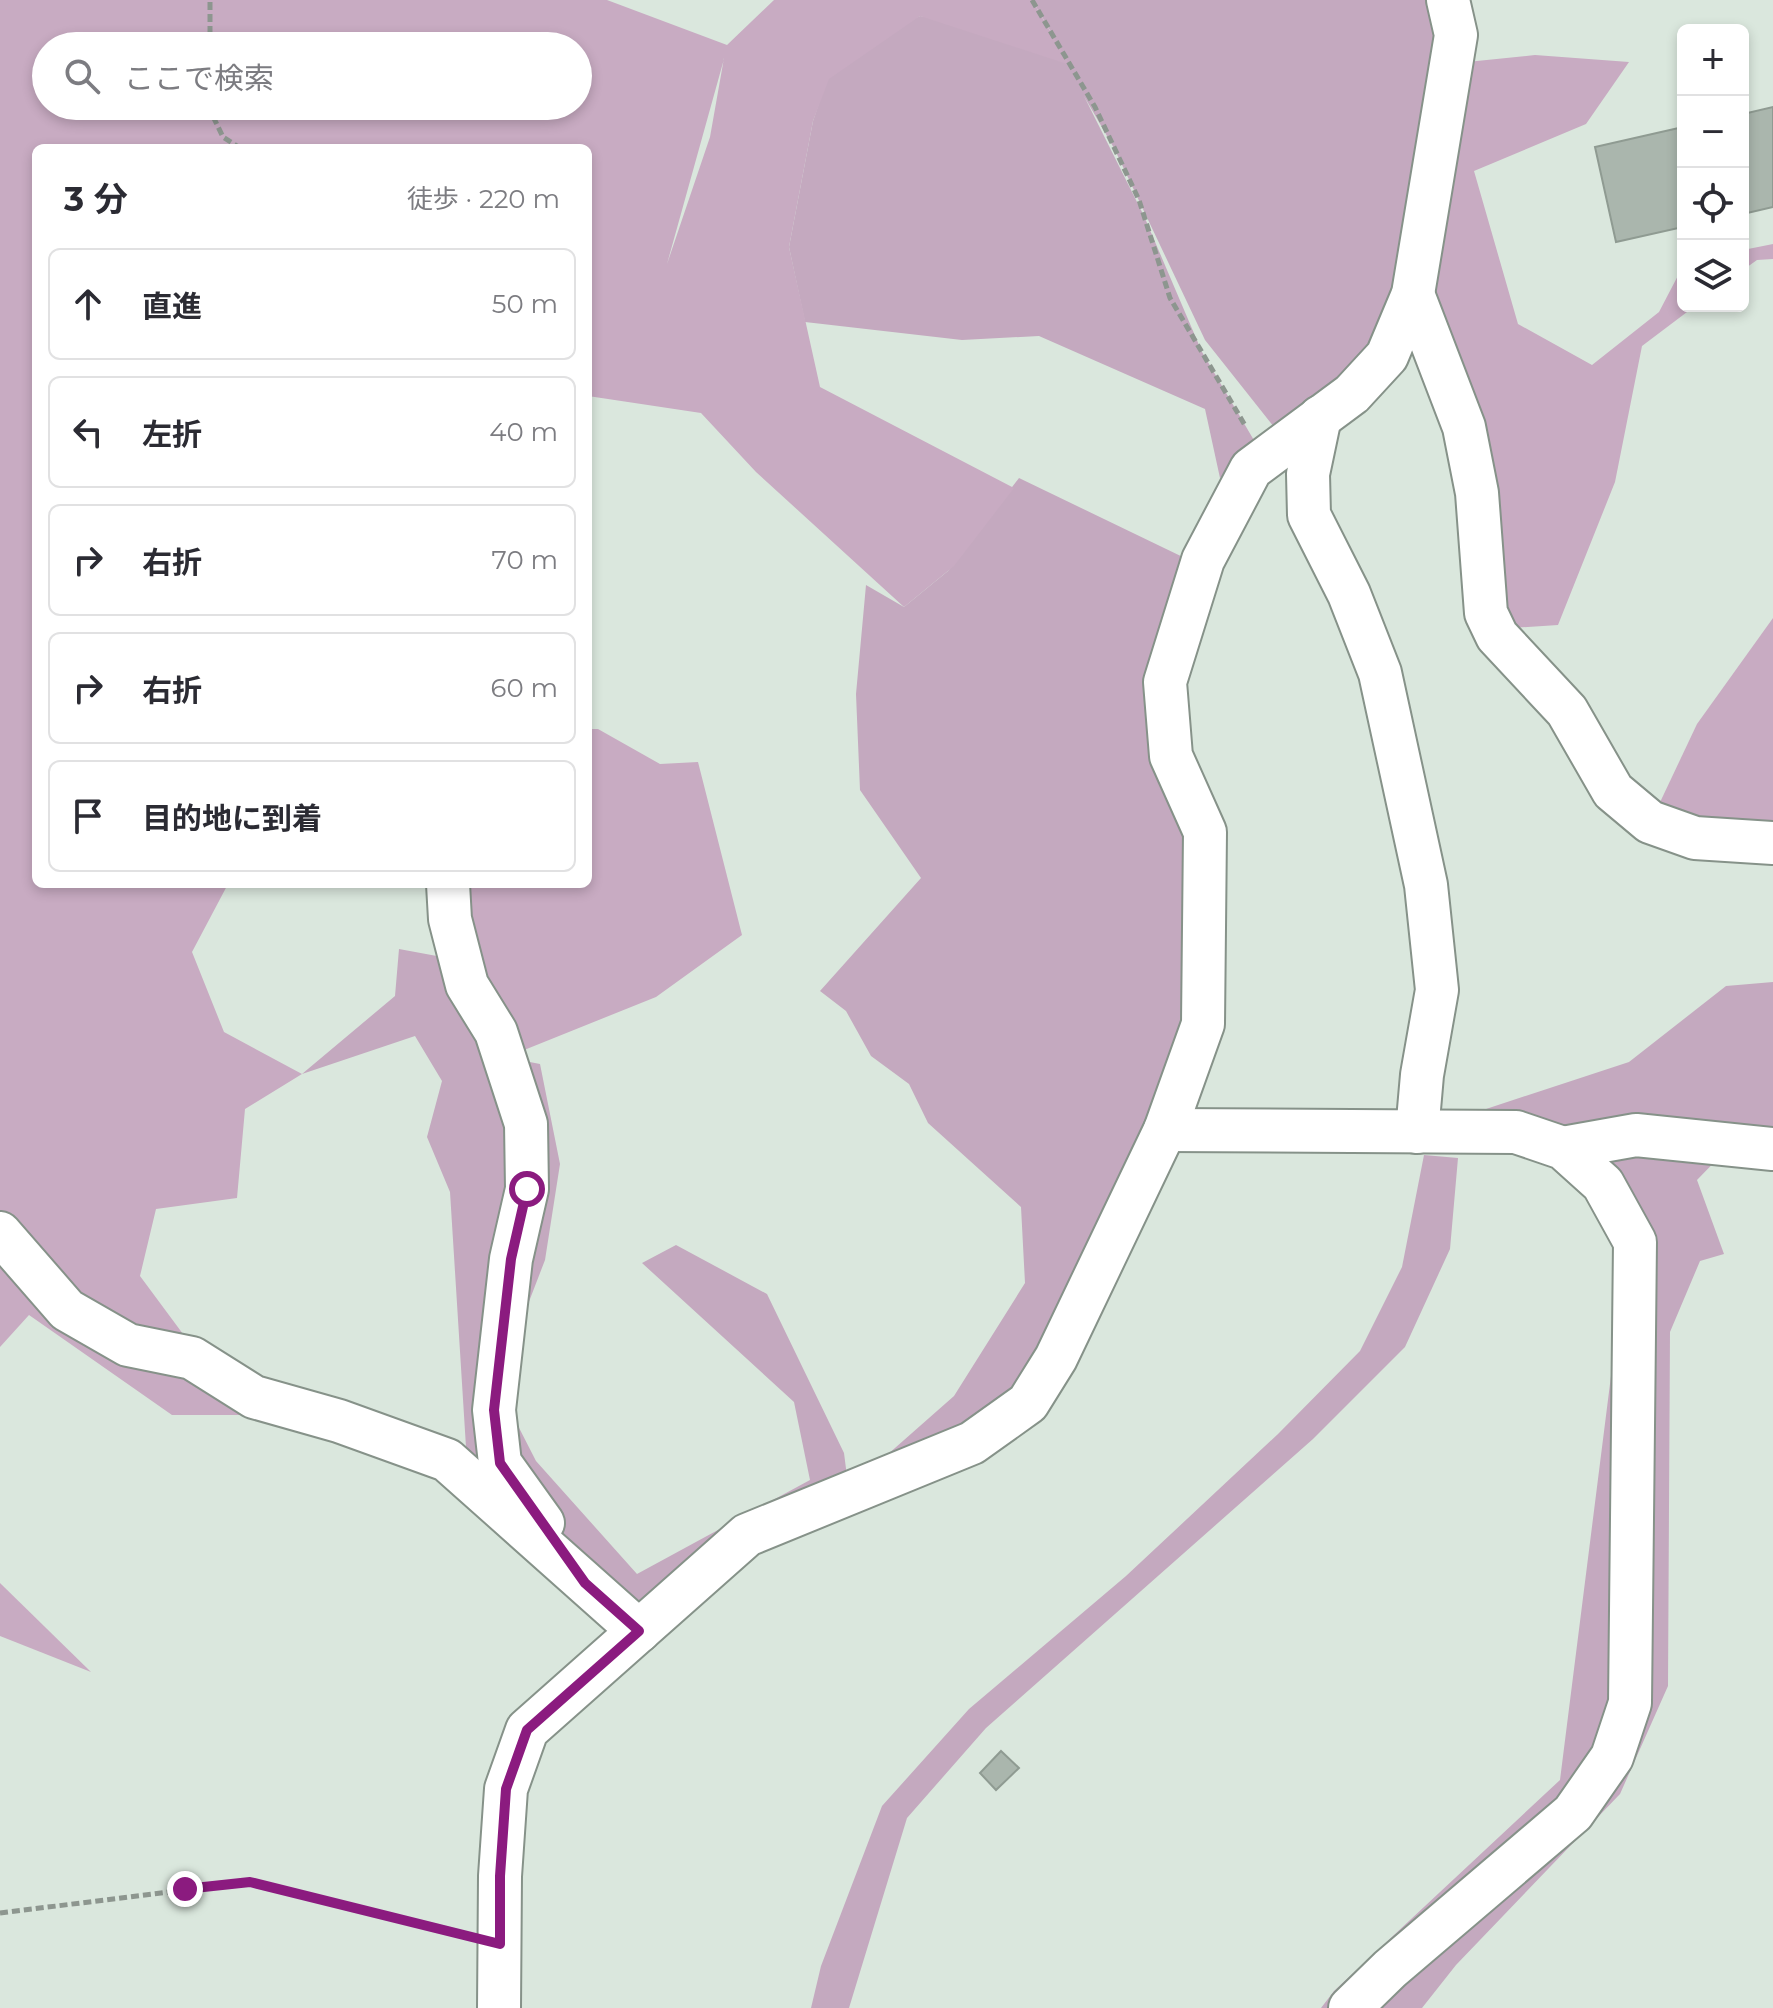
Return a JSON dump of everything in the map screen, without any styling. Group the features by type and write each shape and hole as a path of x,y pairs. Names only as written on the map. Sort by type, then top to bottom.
{"street":[{"path":"499,2008 500,1876 506,1789 527,1730 747,1535 972,1443 1028,1403 1056,1358 1165,1130 1203,1024 1205,836 1171,756 1165,682 1203,560 1251,469 1352,394 1387,356 1413,294 1456,35 1448,0"},
{"path":"1413,294 1464,427 1477,493 1486,613 1497,636 1567,711 1613,791 1650,822 1695,838 1773,843"},
{"path":"1320,417 1308,474 1309,515 1349,594 1380,673 1426,885 1437,990 1422,1075 1417,1132"},
{"path":"448,888 450,919 467,985 496,1032 526,1124 527,1189 511,1259 494,1410 500,1463 585,1583"},
{"path":"1165,1130 1516,1132 1563,1148 1603,1184 1635,1242 1630,1703 1612,1757 1573,1813 1390,1969 1350,2008"},
{"path":"1563,1148 1636,1135 1773,1149"},
{"path":"0,1233 67,1310 128,1345 192,1358 254,1397 339,1421 447,1460 639,1631"}],"path":[{"path":"210,0 210,32"},
{"path":"1032,0 1095,107 1139,200 1170,298 1264,459"},
{"path":"215,120 223,137 234,144"},
{"path":"0,1913 250,1882 500,1944"}],"shaded area":[{"path":"0,0 607,0 727,45 774,0 1032,0 1070,65 920,16 829,79 813,121 789,247 820,387 1014,488 954,566 904,607 756,472 701,413 592,397 592,144 32,144 32,888 226,888 192,952 224,1032 302,1074 245,1109 237,1198 156,1209 140,1276 243,1415 172,1415 29,1315 0,1347","holes":["724,61 710,137 667,264"]},
{"path":"1032,0 1436,0 1446,43 1404,315 1367,377 1274,427 1205,340 1115,150 1084,96 1144,216 1202,352 1255,442 1220,478 1205,409 1039,336 962,340 805,322 789,247 813,121 836,53 920,16 1051,32"},
{"path":"1535,55 1629,62 1586,124 1474,171 1518,324 1592,365 1659,312 1677,278 1677,312 1687,312 1642,346 1615,482 1558,625 1494,629 1424,323 1467,62"},
{"path":"1773,244 1773,259 1757,260 1749,266 1749,249"},
{"path":"1019,478 1189,560 1160,682 1205,836 1203,994 1038,1369 968,1438 870,1470 954,1396 1025,1283 1021,1207 928,1123 909,1084 871,1056 846,1011 820,991 921,878 860,790 856,694 866,585 904,607 948,571"},
{"path":"1773,618 1773,841 1654,815 1697,724"},
{"path":"592,729 598,729 660,764 698,762 742,935 656,997 504,1058 453,888 592,888"},
{"path":"399,949 453,959 504,1057 540,1064 560,1164 545,1260 520,1325 514,1418 536,1461 637,1574 810,1480 794,1402 642,1263 676,1245 767,1294 844,1453 849,1492 632,1624 468,1479 450,1192 427,1137 442,1081 415,1036 302,1074 395,996"},
{"path":"1773,982 1773,1149 1731,1145 1697,1180 1724,1254 1700,1261 1670,1332 1668,1686 1620,1794 1456,1965 1422,2008 1321,2008 1334,1991 1560,1780 1611,1376 1625,1224 1580,1145 1486,1109 1629,1062 1726,986"},
{"path":"1424,1155 1458,1158 1450,1249 1405,1347 1313,1439 986,1728 907,1818 849,2008 811,2008 821,1966 882,1806 969,1709 1126,1576 1278,1434 1360,1351 1402,1267"},
{"path":"0,1583 91,1672 0,1636"}],"building":[{"path":"1773,107 1773,207 1749,213 1749,168 1749,113"},
{"path":"1677,128 1677,228 1616,242 1595,147"},
{"path":"1001,1751 1019,1768 996,1790 980,1773"}],"route":[{"path":"185,1889 250,1882 500,1944 500,1876 506,1789 527,1730 639,1631 585,1583 500,1463 494,1410 511,1259 527,1189"}]}
